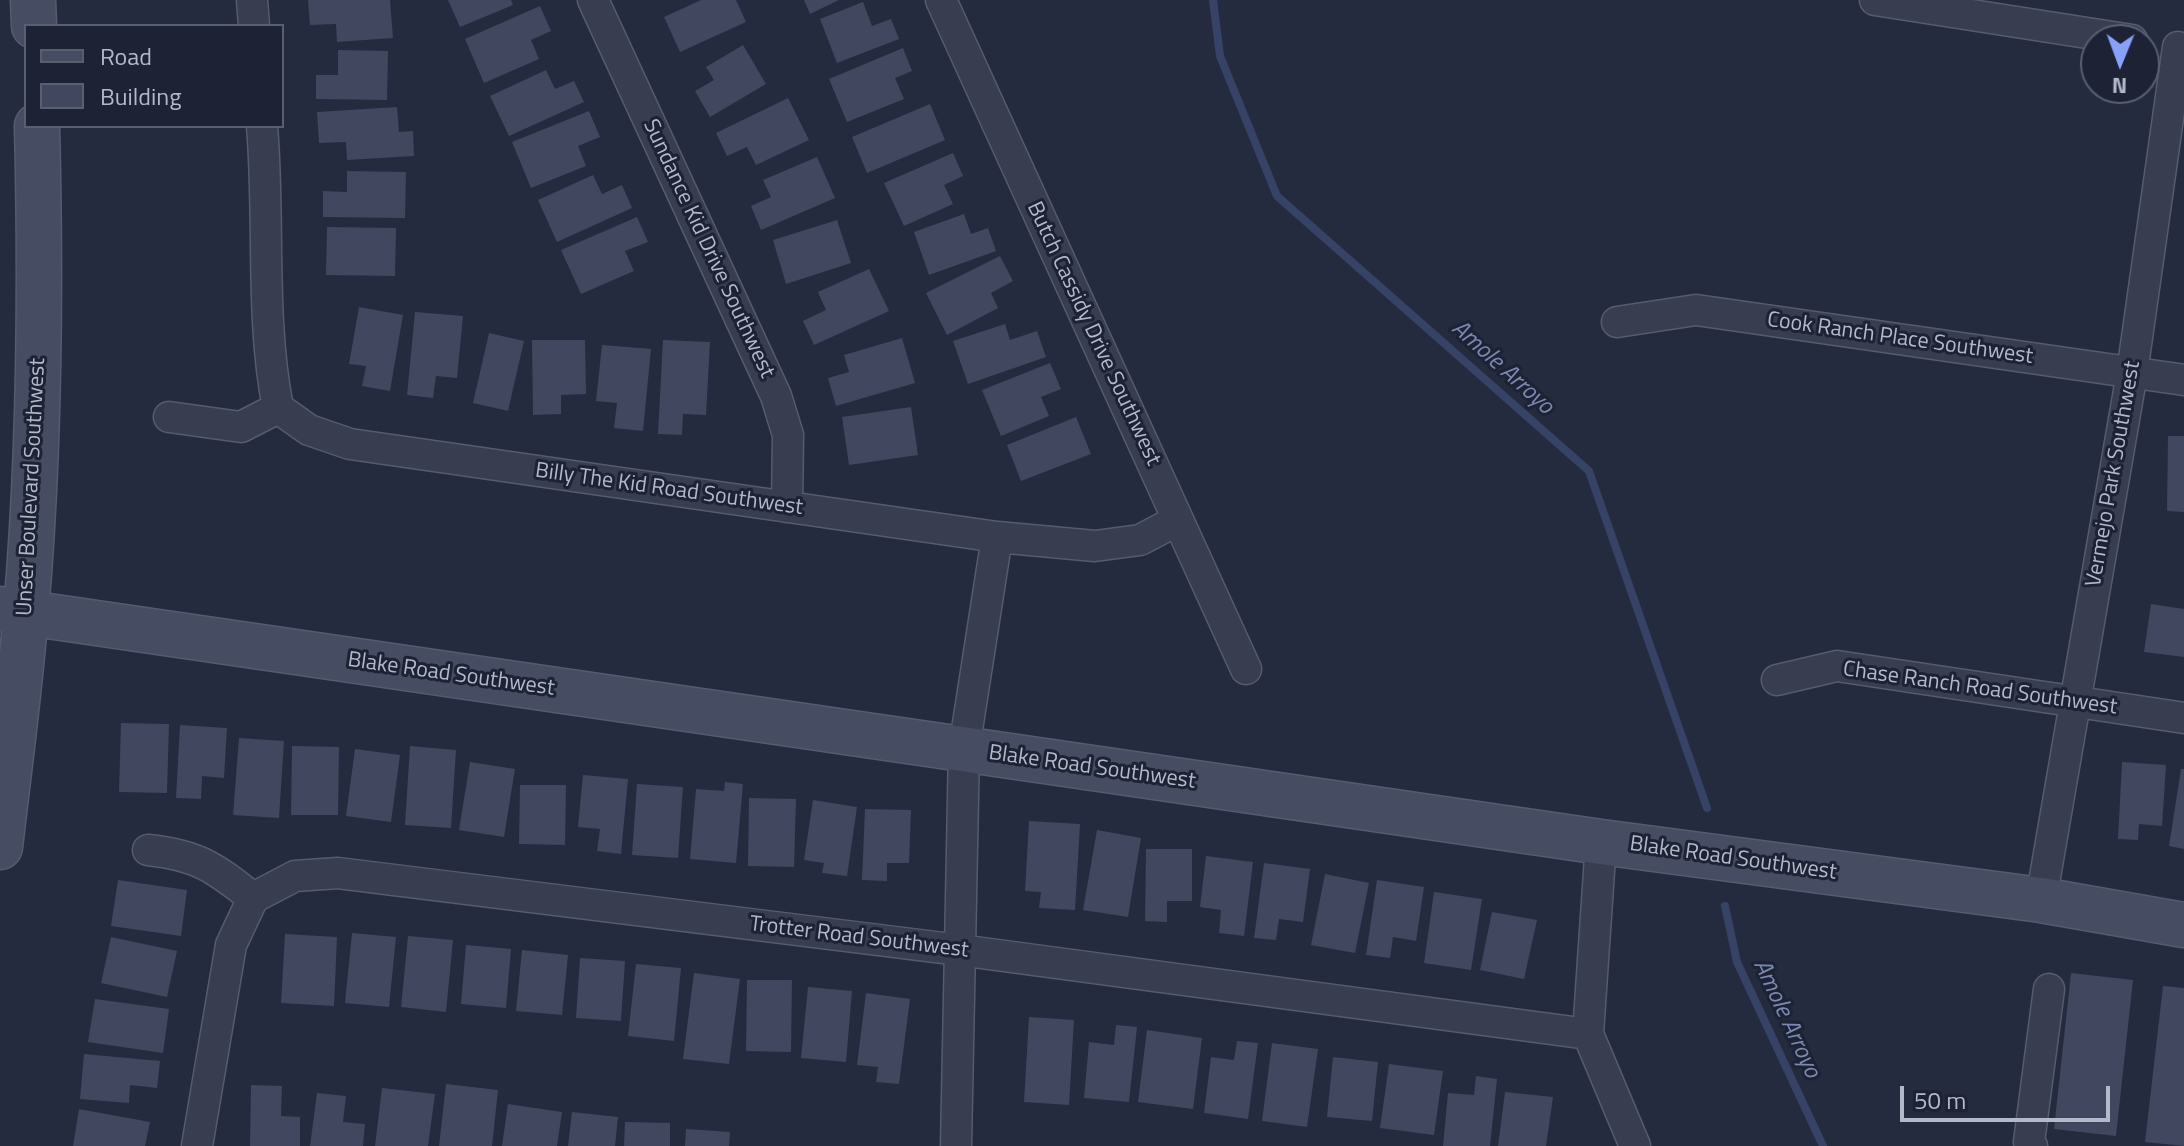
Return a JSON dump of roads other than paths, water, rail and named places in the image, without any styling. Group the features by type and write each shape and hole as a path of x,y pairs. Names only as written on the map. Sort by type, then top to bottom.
{"street":[{"path":"33,0 34,24"},
{"path":"252,0 254,24"},
{"name":"Sundance Kid Drive Southwest","path":"593,0 776,396 788,435 787,507"},
{"name":"Butch Cassidy Drive Southwest","path":"941,0 1246,669"},
{"path":"1892,1 2080,32"},
{"path":"2160,45 2181,48"},
{"name":"Vermejo Park Southwest","path":"2041,900 2132,373 2181,48"},
{"name":"Unser Boulevard Southwest","path":"0,847 13,611 41,290 37,128"},
{"path":"169,417 241,427 278,408 269,364 267,183 262,128"},
{"name":"Cook Ranch Place Southwest","path":"1617,322 1696,310 2184,380"},
{"name":"Billy The Kid Road Southwest","path":"278,408 309,430 350,444 997,537 1095,546 1140,540 1178,520"},
{"path":"956,1146 964,749 997,537"},
{"name":"Blake Road Southwest","path":"13,611 1601,842 2041,900 2184,925"},
{"name":"Chase Ranch Road Southwest","path":"1777,680 1837,666 2184,718"},
{"path":"1601,842 1588,1034 1635,1146"},
{"path":"148,850 183,854 209,863 253,898 231,945 197,1146"},
{"name":"Trotter Road Southwest","path":"253,898 295,876 338,873 960,950 1588,1034"},
{"path":"2032,1146 2029,1142 2049,989"}],"waterway":[{"name":"Amole Arroyo","path":"1213,0 1220,56 1277,196 1589,471 1707,808"},
{"name":"Amole Arroyo","path":"1725,906 1737,962 1823,1146"}]}
